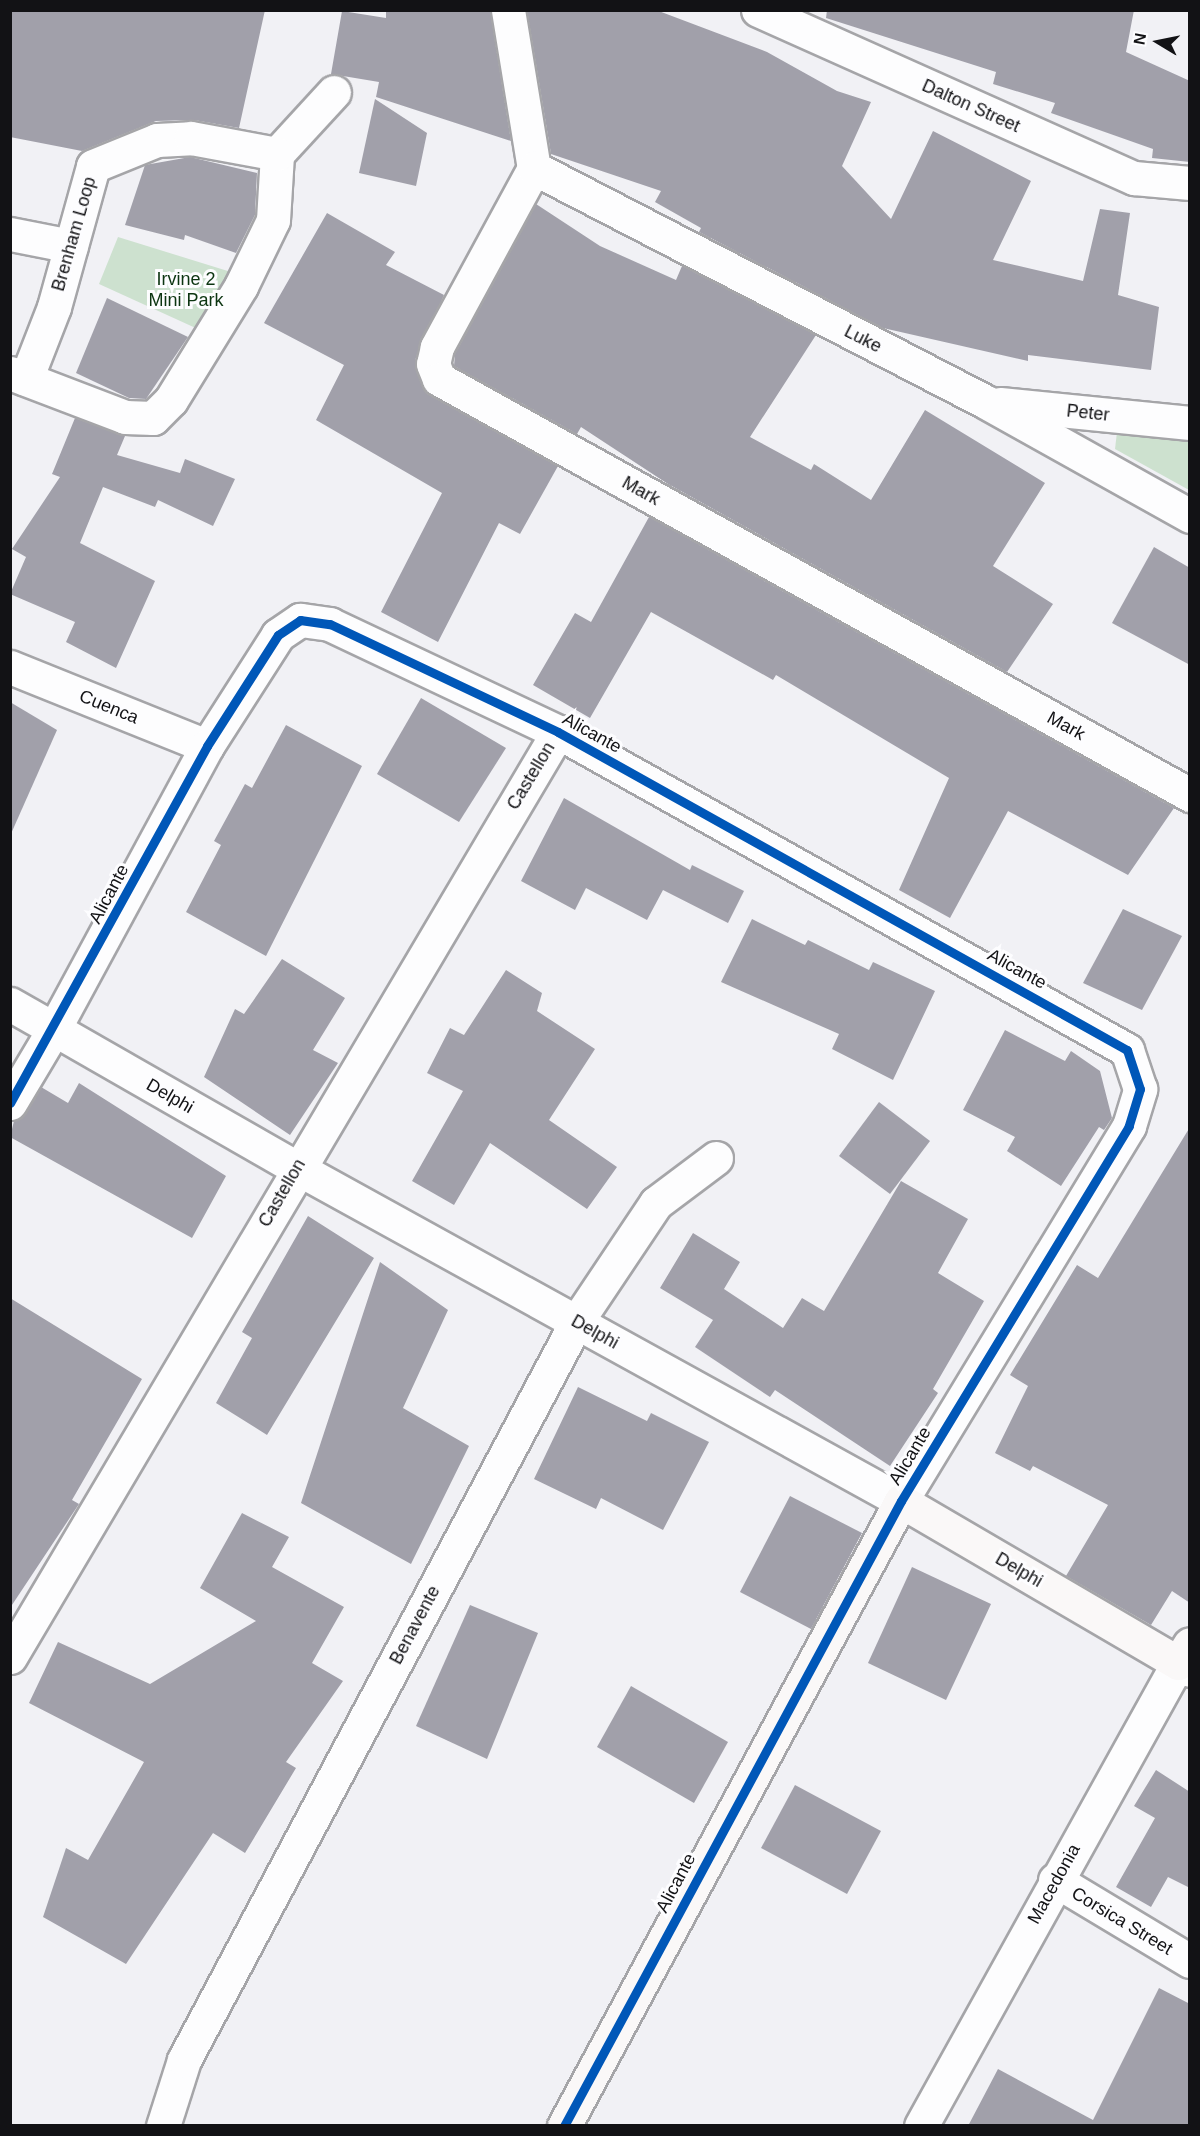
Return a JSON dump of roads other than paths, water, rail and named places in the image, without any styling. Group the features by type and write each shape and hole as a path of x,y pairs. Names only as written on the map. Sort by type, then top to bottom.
{"street":[{"path":"508,10 534,168"},
{"name":"Dalton Street","path":"758,10 1134,178 1190,183"},
{"path":"277,154 334,92"},
{"name":"Brenham Loop","path":"191,138 277,154 273,220 241,286 171,400 153,418 125,417 18,376 71,246 93,166 157,140 191,138"},
{"name":"Luke","path":"534,168 986,402 1190,516"},
{"name":"Mark","path":"534,168 437,347 433,364 439,379 1190,795"},
{"path":"10,234 71,246"},
{"name":"Peter","path":"986,402 1190,423"},
{"name":"Alicante","path":"10,1104 54,1029 207,746 278,635 300,620 330,624 558,732 1127,1050 1137,1068 1139,1105 1129,1126 902,1501 564,2126"},
{"name":"Cuenca","path":"10,667 207,746"},
{"name":"Castellon","path":"10,1657 297,1168 558,732"},
{"name":"Delphi","path":"10,1004 297,1168 1186,1659"},
{"name":"Benavente","path":"163,2126 184,2060 577,1322 656,1203 716,1158"},
{"name":"Macedonia","path":"921,2126 1055,1880 1186,1659"},
{"name":"Corsica Street","path":"1055,1880 1190,1961"}],"park label":[{"name":"Irvine 2 Mini Park","path":"186,290"}]}
